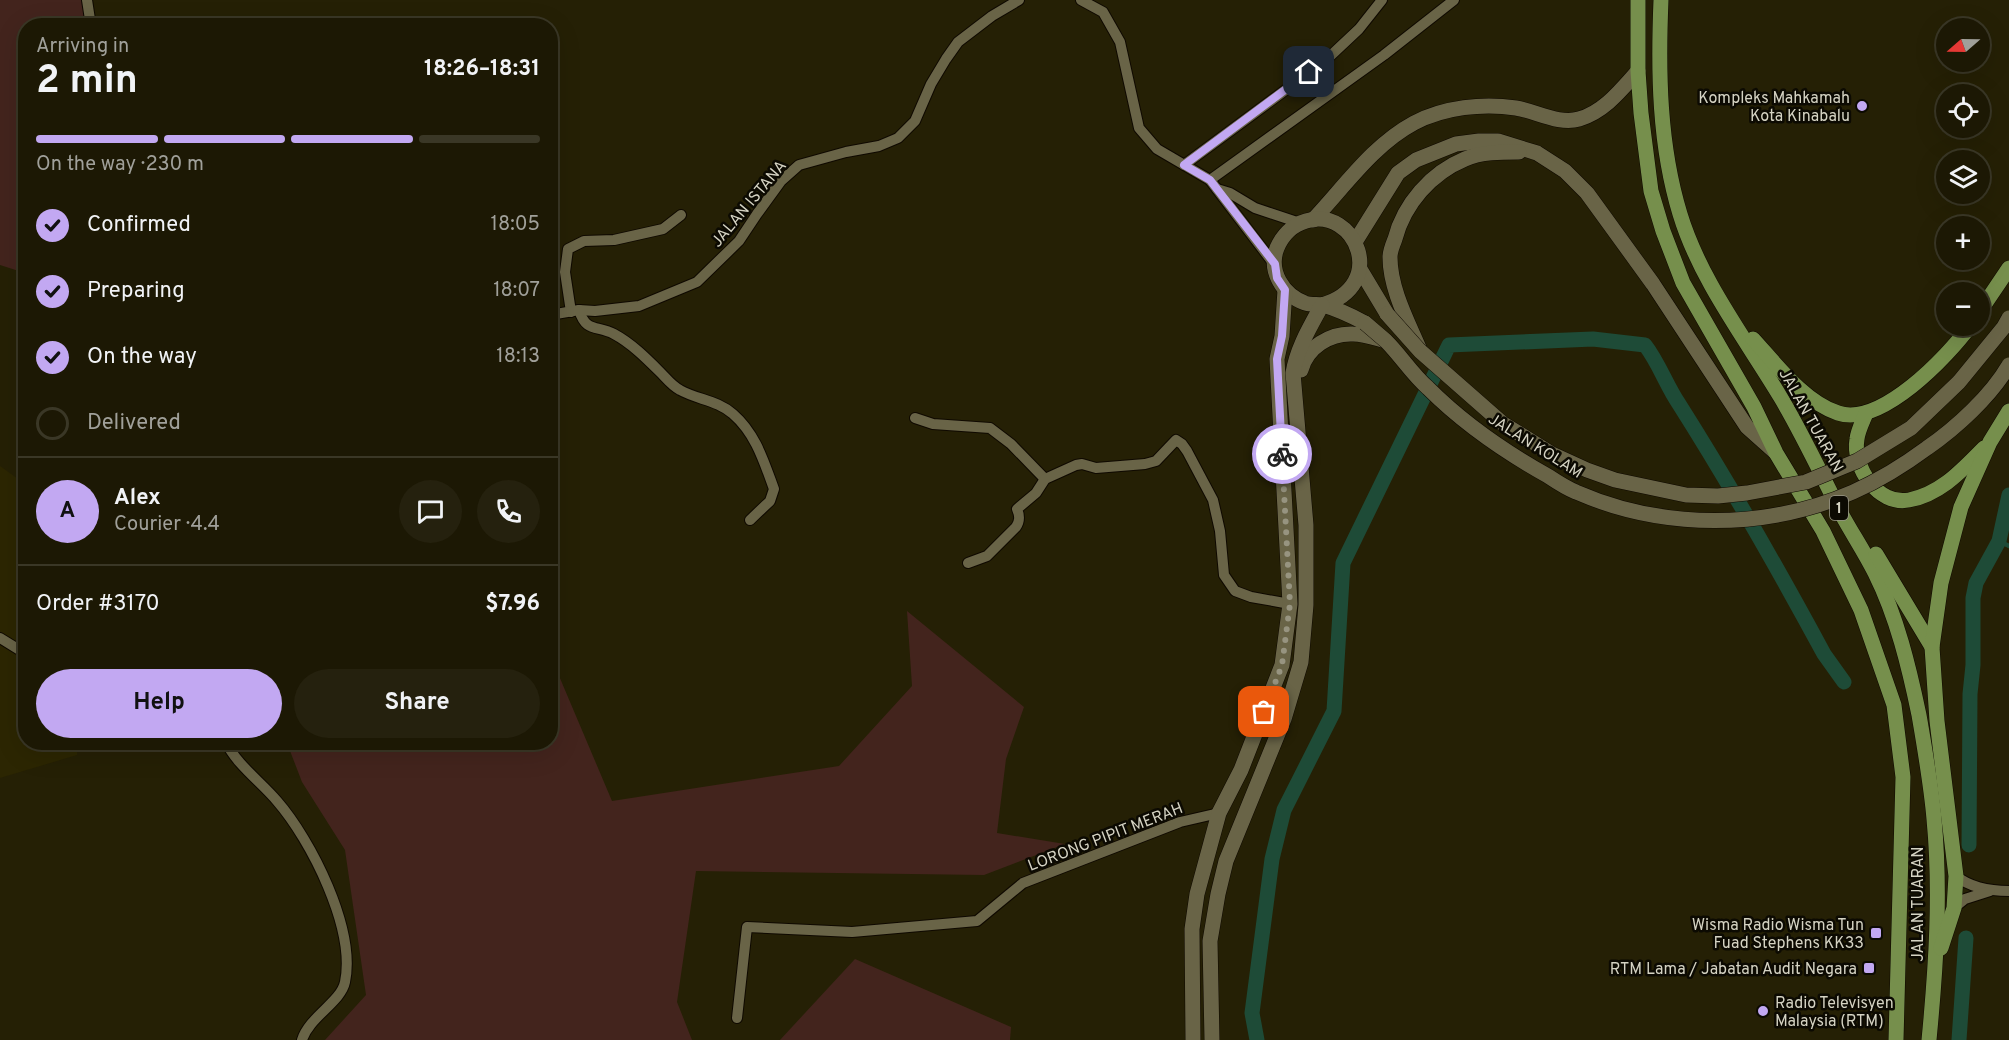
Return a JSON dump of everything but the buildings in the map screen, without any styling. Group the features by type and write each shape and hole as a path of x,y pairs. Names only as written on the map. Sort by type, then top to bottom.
{"main road":[{"name":"JALAN TUARAN","path":"1638,0 1638,71 1645,150 1651,190 1663,231 1683,283 1754,407 1776,453 1823,531 1861,610 1894,705 1903,777 1896,1040"},
{"name":"JALAN TUARAN","path":"1661,0 1659,57 1664,140 1680,213 1696,257 1782,400 1848,526 1876,574 1903,648 1912,682 1925,749 1934,820 1937,879 1936,962 1929,1040"},
{"path":"1306,222 1383,142 1415,122 1449,110 1486,106 1517,108 1577,120 1603,107 1638,71"},
{"path":"1355,242 1398,173 1416,160 1456,144 1479,141 1498,141 1537,153 1565,171 1587,193 1653,284 1747,427 1776,453"},
{"path":"1420,351 1395,285 1390,256 1397,228 1407,208 1423,188 1442,172 1466,159 1501,152 1537,153"},
{"path":"1320,219 1334,223 1346,231 1355,242 1359,255 1360,269 1355,283 1347,294 1322,305 1308,304 1295,299 1277,278 1276,250 1283,237 1293,227 1306,222 1320,219"},
{"path":"1990,296 2009,268"},
{"name":"JALAN KOLAM","path":"1360,269 1386,314 1420,351 1502,423 1552,454 1587,470 1615,480 1686,495 1718,496 1747,493 1806,482 1857,461 1911,428 1959,382 2009,318"},
{"path":"1193,1040 1192,929 1197,894 1220,813 1241,770 1282,665 1290,604 1277,359 1282,336 1285,290"},
{"path":"1212,1040 1210,941 1218,894 1226,861 1284,719 1300,662 1306,605 1306,525 1293,373 1295,359 1322,305"},
{"name":"JALAN KOLAM","path":"1322,305 1365,323 1386,341 1427,388 1486,438 1527,464 1575,492 1641,513 1684,519 1744,520 1777,516 1853,492 1896,470 1952,430 2002,377 2009,365"},
{"path":"1730,315 1805,394 1838,413 1851,416 1866,413 1889,402 1914,384 1963,336"},
{"path":"1296,393 1302,366 1314,346 1351,333 1386,341"},
{"path":"1782,400 1932,647"},
{"path":"1936,962 1954,908 1956,876 1937,721 1932,647 1941,583 1961,507 1990,442 2009,411"},
{"path":"1866,413 1856,441 1858,456 1867,479 1882,495 1896,501 1910,500 1931,493 1950,481 1990,442"}],"street":[{"path":"87,0 90,18"},
{"name":"JALAN ISTANA","path":"558,314 639,306 697,282 739,241 782,182 799,165 879,146 898,138 915,121 931,84 958,42 992,15 1019,0"},
{"path":"1081,0 1103,12 1120,42 1139,128 1157,150 1255,208 1306,222"},
{"path":"1184,165 1326,60 1359,29 1382,0"},
{"path":"1214,184 1454,0"},
{"path":"1214,184 1275,264"},
{"path":"681,215 663,230 614,240 584,241 568,249 565,272 575,311 588,327 613,333 641,353 678,389 701,400 718,403 735,415 757,442 774,489 770,501 750,520"},
{"path":"915,418 933,424 990,428 1011,444 1045,479"},
{"path":"968,563 987,556 1016,527 1020,516 1017,509 1036,493 1045,479 1082,464 1096,468 1156,461 1176,441 1182,444 1213,500 1220,531 1224,575 1235,591 1251,597 1290,604"},
{"path":"0,638 18,649"},
{"path":"229,750 258,779 299,828 327,885 346,943 345,984 332,1003 319,1013 303,1034 302,1040"},
{"name":"LORONG PIPIT MERAH","path":"737,1018 747,927 852,932 977,921 1023,883 1180,822 1220,813"},
{"path":"1956,876 1967,883 1990,891"},
{"path":"1954,908 1965,899 1990,891 2009,891"}],"shaded area":[{"path":"0,0 82,0 84,18 18,18 18,271 0,265"},
{"path":"0,466 18,479 18,750 77,750 77,755 0,778"},
{"path":"907,611 1024,707 1006,759 997,833 1065,844 984,875 696,871 677,1002 692,1040 325,1040 366,995 345,850 302,782 290,750 558,750 558,674 612,801 839,766 912,686"},
{"path":"855,959 1011,1027 1010,1040 780,1040"}],"waterway":[{"path":"1257,1040 1252,1013 1272,859 1284,810 1334,711 1343,563 1449,345 1593,339 1645,345 1754,528 1824,654 1844,682"},
{"path":"1969,845 1973,598 1976,583 1999,541 2009,495"},
{"path":"1999,541 2009,546"},
{"path":"1959,1040 1966,938"}],"way so far":[{"path":"1264,712 1282,665 1290,604 1282,454"}],"place":[{"name":"Kompleks Mahkamah Kota Kinabalu","path":"1862,106"},
{"name":"Wisma Radio Wisma Tun Fuad Stephens KK33","path":"1876,933"},
{"name":"RTM Lama / Jabatan Audit Negara","path":"1869,968"},
{"name":"Radio Televisyen Malaysia (RTM)","path":"1763,1011"}],"route":[{"path":"1282,454 1277,359 1282,336 1285,290 1277,278 1275,264 1210,180 1184,165 1309,72"}]}
